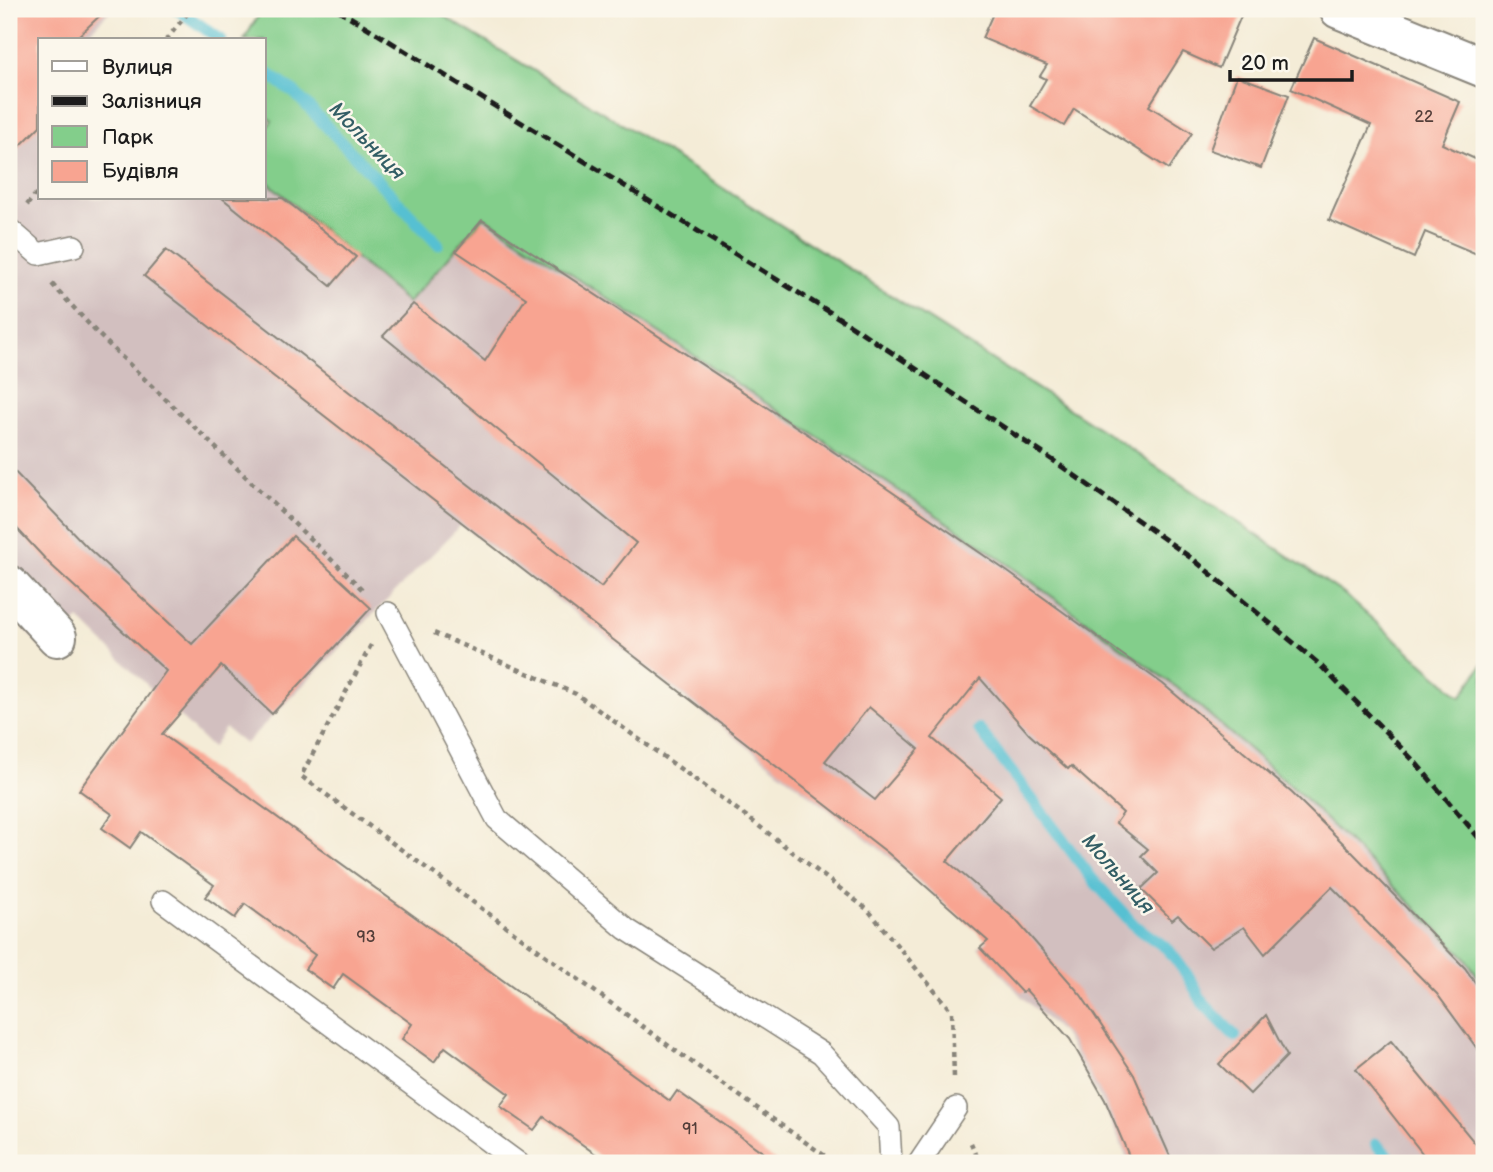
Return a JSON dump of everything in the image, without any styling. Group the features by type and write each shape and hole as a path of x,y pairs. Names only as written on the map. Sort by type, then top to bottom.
{"street":[{"path":"1339,9 1484,68"},
{"path":"9,585 57,637"}],"lane":[{"path":"9,229 38,254 74,246"},
{"path":"388,613 497,820 626,929 821,1053 889,1127 891,1163"},
{"path":"163,901 518,1163"},
{"path":"919,1163 956,1108"}],"path":[{"path":"168,38 191,9"},
{"path":"38,254 52,284 97,333 388,613 576,694 741,813 868,910 951,1012 956,1108 980,1163"},
{"path":"388,613 301,776 676,1051 835,1163"}],"shaded area":[{"path":"9,9 108,9 110,11 83,38 38,38 38,200 266,200 266,181 408,303 483,217 980,544 1183,692 1300,794 1463,955 1484,985 1484,1163 1129,1163 1103,1104 1063,1034 1021,996 978,947 987,940 887,855 461,525 245,744 225,728 212,748 79,619 44,652 9,611"}],"green space":[{"path":"262,9 432,9 627,127 1099,428 1344,594 1461,697 1484,662 1484,985 1463,955 1300,794 1183,692 980,544 484,217 408,303 266,181 266,128 272,121 266,116 266,38 245,38"}],"building":[{"path":"9,9 107,9 76,38 38,38 38,128 9,157"},
{"path":"995,9 1244,9 1219,68 1183,52 1149,106 1192,133 1169,169 1074,109 1064,126 1030,106 1046,79 1040,76 1047,65 982,38"},
{"path":"1314,38 1460,102 1442,144 1484,163 1484,257 1425,232 1414,258 1329,220 1371,125 1291,89"},
{"path":"1237,76 1289,95 1261,168 1210,150"},
{"path":"283,198 356,257 331,286 224,200"},
{"path":"482,220 821,443 1008,572 1163,684 1292,793 1465,968 1484,995 1484,1058 1437,994 1332,887 1265,954 1244,927 1211,948 1178,915 1172,920 1141,889 1158,873 1141,856 1148,849 1116,823 1123,813 1071,766 1068,769 1029,734 980,678 932,738 1001,797 947,861 1014,918 1081,995 1134,1075 1173,1163 1132,1163 1105,1100 1070,1039 1026,990 1022,993 980,948 988,941 888,853 144,276 166,250 601,587 636,543 383,336 413,304 485,361 526,298 456,251","holes":["869,707 919,749 875,800 825,761"]},
{"path":"9,466 89,549 192,644 293,536 371,608 272,714 221,666 162,734 670,1101 677,1091 778,1163 608,1163 544,1117 534,1130 500,1106 509,1094 445,1047 434,1062 402,1039 412,1024 343,974 333,989 305,969 315,955 245,904 235,918 205,897 214,885 141,832 130,848 102,828 112,814 79,790 166,671 50,564 9,520"},
{"path":"1266,1015 1287,1056 1250,1094 1219,1064"},
{"path":"1391,1041 1484,1154 1484,1163 1430,1163 1356,1069"}],"waterway":[{"name":"Мольниця","path":"177,9 218,38"},
{"name":"Мольниця","path":"266,72 295,93 438,244"},
{"name":"Мольниця","path":"979,729 1093,880 1135,926 1168,949 1203,1003 1235,1036"},
{"name":"Мольниця","path":"1376,1144 1395,1163"}],"railway":[{"path":"337,9 849,324 1054,461 1194,560 1319,664 1416,763 1484,844"}]}
